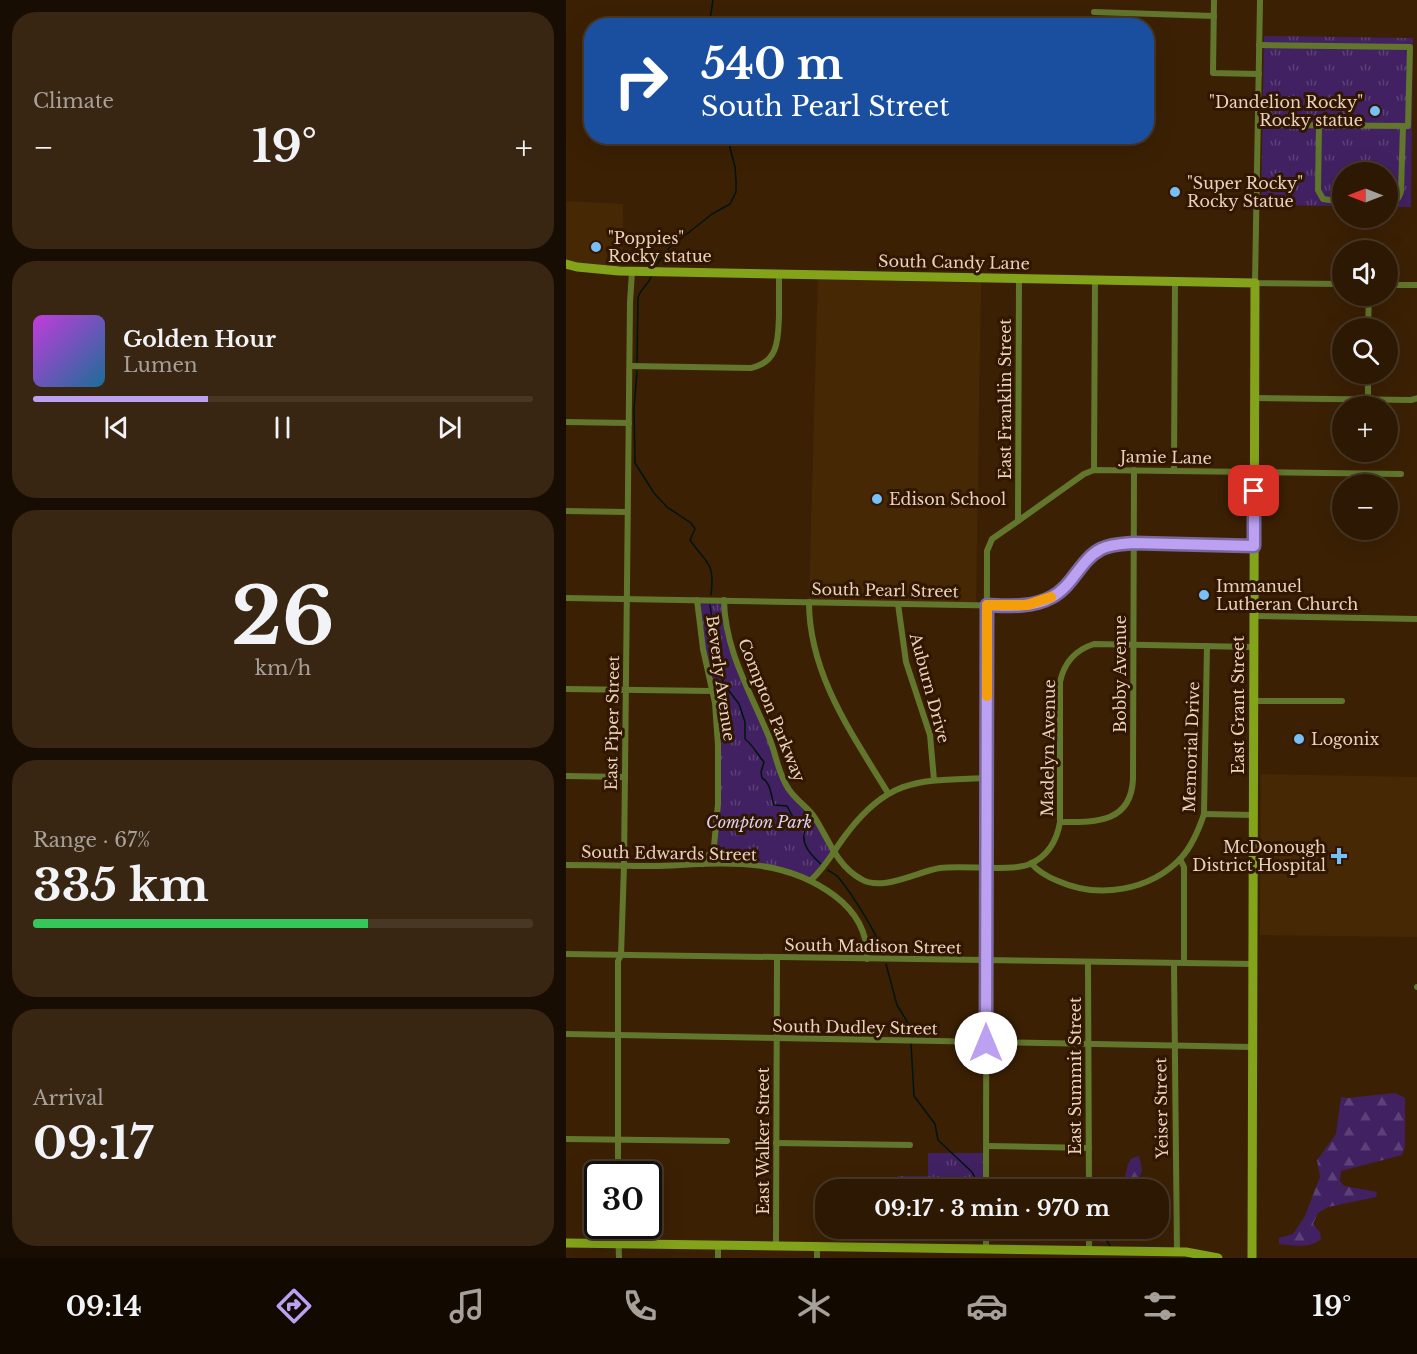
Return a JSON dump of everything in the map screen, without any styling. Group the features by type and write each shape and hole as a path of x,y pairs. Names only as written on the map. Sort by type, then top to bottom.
{"main road":[{"name":"South Candy Lane","path":"566,264 591,269 632,272 1255,283"},
{"name":"East Grant Street","path":"1252,1258 1255,283"},
{"path":"566,1243 1176,1251 1218,1258"}],"street":[{"path":"1214,0 1212,73 1259,74"},
{"name":"East Grant Street","path":"1255,283 1260,0"},
{"path":"1094,12 1214,16"},
{"path":"1258,124 1408,126 1410,47 1259,45"},
{"path":"1319,125 1318,190 1323,199 1332,200"},
{"path":"1398,199 1401,191 1403,126"},
{"name":"East Piper Street","path":"618,1161 618,961 621,955 624,866 632,272"},
{"path":"630,366 751,368 763,364 772,356 778,340 779,273"},
{"name":"East Franklin Street","path":"1018,521 1019,278"},
{"path":"1094,471 1095,280"},
{"path":"1174,470 1175,281"},
{"name":"South Candy Lane","path":"1255,283 1332,284"},
{"path":"1398,285 1418,285"},
{"path":"1255,398 1332,399"},
{"path":"1398,400 1418,398"},
{"path":"566,422 629,423"},
{"name":"Bobby Avenue","path":"1060,822 1095,822 1108,818 1125,805 1131,793 1134,470"},
{"name":"Jamie Lane","path":"1018,521 1084,474 1094,471 1401,474"},
{"path":"566,511 627,512"},
{"path":"986,1179 987,550 988,544 994,537 1018,521"},
{"name":"South Pearl Street","path":"566,598 1019,606 1049,599 1069,584 1084,564 1097,552 1109,546 1133,543 1254,546"},
{"name":"Beverly Avenue","path":"697,600 717,727 718,804 714,846 703,864"},
{"name":"Compton Parkway","path":"724,600 730,648 770,739 784,782 796,799 814,816 833,852"},
{"path":"809,602 812,636 822,674 850,730 888,792"},
{"name":"Auburn Drive","path":"898,604 906,662 930,735 934,780"},
{"path":"1253,616 1418,619"},
{"name":"Madelyn Avenue","path":"1031,864 1043,856 1053,844 1060,822 1060,682 1064,669 1076,653 1094,644 1253,646"},
{"name":"Memorial Drive","path":"1031,864 1039,871 1064,884 1085,890 1105,891 1137,885 1165,871 1180,859 1194,838 1204,814 1207,645"},
{"path":"566,689 712,691"},
{"path":"1254,700 1342,701"},
{"path":"566,776 625,777"},
{"path":"811,880 824,868 833,852 865,811 888,792 914,783 934,780 987,778"},
{"path":"1204,814 1253,815"},
{"path":"833,852 859,879 875,884 940,868 1023,867 1031,864"},
{"path":"1180,859 1184,867 1184,963"},
{"name":"South Edwards Street","path":"566,865 703,864 775,868 811,880 843,902 855,915 866,939 867,959"},
{"name":"South Madison Street","path":"566,954 986,962 1253,964"},
{"name":"East Walker Street","path":"776,1245 777,958"},
{"name":"East Summit Street","path":"1088,963 1089,1179"},
{"name":"Yeiser Street","path":"1174,963 1176,1251"},
{"name":"South Dudley Street","path":"566,1034 1252,1047"},
{"path":"566,1139 727,1141"},
{"path":"776,1143 910,1145"},
{"path":"987,1146 1089,1148"},
{"path":"619,1239 619,1258"},
{"path":"986,1239 986,1249"},
{"path":"1089,1239 1089,1250"},
{"path":"718,1245 718,1258"},
{"path":"817,1245 817,1258"}],"shaded area":[{"path":"566,201 623,204 622,271 566,264"},
{"path":"818,274 981,277 976,605 809,602"},
{"name":"McDonough District Hospital","path":"1261,774 1417,777 1417,937 1260,935"}],"green space":[{"path":"1264,36 1413,38 1411,207 1398,207 1398,162 1332,162 1332,206 1261,205"},
{"name":"Compton Park","path":"697,600 724,600 726,629 782,776 808,809 833,852 811,880 775,869 703,864 711,851 718,804 716,715"},
{"path":"1395,1093 1405,1098 1405,1146 1402,1155 1341,1171 1340,1181 1344,1186 1377,1192 1376,1197 1328,1207 1318,1213 1313,1224 1320,1232 1321,1239 1317,1242 1301,1246 1279,1244 1279,1238 1293,1234 1305,1216 1320,1177 1317,1160 1336,1134 1341,1097"},
{"path":"928,1153 987,1153 986,1179 898,1179 898,1176 928,1176"},
{"path":"1139,1156 1142,1170 1139,1179 1124,1179 1128,1164 1132,1158"},
{"path":"1096,1239 1116,1239 1104,1242 1096,1241"}],"waterway":[{"path":"710,18 713,0"},
{"path":"654,268 669,248 712,214 730,204 736,192 736,180 729,144"},
{"path":"637,362 638,298 651,277"},
{"path":"637,371 634,409 635,463 654,493 667,507 691,523 695,529 690,540 711,569 711,595"},
{"path":"710,605 713,625 721,645 723,683 739,704 745,722 745,739 764,762 762,778 769,786 774,805 787,806 795,821 802,824 805,830 805,845 821,864"},
{"path":"828,870 839,878 857,904 877,937 883,955"},
{"path":"886,964 897,1005 913,1037"},
{"path":"911,1044 914,1096 935,1124 938,1140 972,1172 976,1179"},
{"path":"1106,1239 1110,1246"}],"slow traffic":[{"path":"987,696 987,605 1019,606 1042,602 1051,597"}],"place":[{"name":"\"Dandelion Rocky\" Rocky statue","path":"1375,111"},
{"name":"\"Super Rocky\" Rocky Statue","path":"1175,192"},
{"name":"\"Poppies\" Rocky statue","path":"596,247"},
{"name":"Edison School","path":"877,499"},
{"name":"Immanuel Lutheran Church","path":"1204,595"},
{"name":"Logonix","path":"1299,739"},
{"name":"McDonough District Hospital","path":"1339,856"}],"route":[{"path":"986,1043 987,605 1019,606 1049,599 1069,584 1092,556 1109,546 1133,543 1254,546 1254,491"}]}
